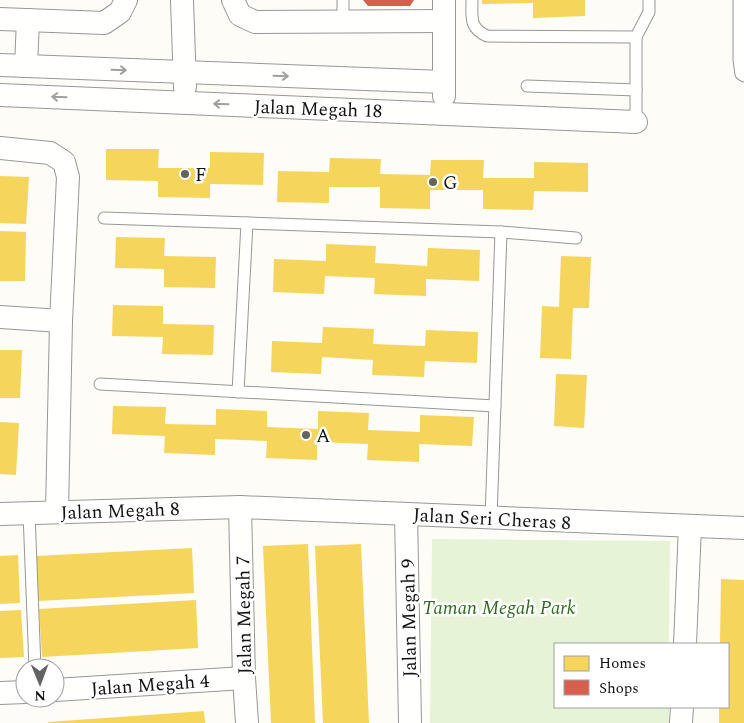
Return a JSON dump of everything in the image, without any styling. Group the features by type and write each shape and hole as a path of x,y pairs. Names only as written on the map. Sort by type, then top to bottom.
{"street":[{"path":"0,19 104,23 120,12 126,0"},
{"path":"182,0 186,103"},
{"path":"233,0 240,15 255,22 343,22 444,11 444,114"},
{"path":"26,66 28,20"},
{"name":"Jalan Megah 18","path":"0,65 444,82"},
{"name":"Jalan Megah 18","path":"0,95 636,122"},
{"path":"0,148 50,153 64,162 68,177 57,512"},
{"path":"0,317 62,321"},
{"name":"Jalan Megah 8","path":"0,514 240,507"},
{"name":"Jalan Seri Cheras 8","path":"240,507 744,528"},
{"name":"Jalan Megah 7","path":"240,507 244,678 247,723"},
{"name":"Jalan Megah 9","path":"406,514 410,723"},
{"path":"685,643 690,526"},
{"name":"Jalan Megah 4","path":"65,689 244,678"},
{"path":"0,693 15,692"},
{"path":"681,723 682,708"}],"lane":[{"path":"343,0 343,22"},
{"path":"472,0 472,21 477,32 486,36 636,37"},
{"path":"636,122 636,37 650,12 650,0"},
{"path":"739,0 739,60 741,74 744,76"},
{"path":"527,86 636,90"},
{"path":"104,218 501,232 576,238"},
{"path":"238,392 247,223"},
{"path":"491,518 501,232"},
{"path":"100,384 495,406"},
{"path":"29,513 35,658"}],"green space":[{"name":"Taman Megah Park","path":"432,539 670,541 669,643 554,643 554,708 669,708 669,723 430,723"}],"building: Homes":[{"path":"482,0 585,0 585,16 533,18 533,3 482,4"},
{"name":"F","path":"106,149 159,149 158,168 210,168 210,152 264,153 263,185 210,184 210,198 158,197 158,181 106,180"},
{"name":"G","path":"330,158 381,159 380,174 430,175 431,160 484,160 483,178 534,178 534,162 588,163 588,192 534,191 533,210 483,209 483,190 430,190 430,209 380,208 380,187 329,187 329,203 277,202 278,171 329,172"},
{"path":"0,176 29,177 26,224 0,223"},
{"path":"0,231 26,232 25,281 0,281"},
{"path":"116,237 165,238 164,256 216,257 215,288 164,287 164,269 115,268"},
{"path":"326,244 376,246 375,263 427,266 428,248 480,250 479,281 426,279 426,296 374,294 375,278 325,276 324,294 273,292 274,259 326,261"},
{"path":"561,256 591,257 589,308 573,308 571,359 540,358 542,306 559,307"},
{"path":"113,305 163,306 163,324 214,325 213,355 162,354 163,337 112,336"},
{"path":"323,327 374,329 373,344 425,346 426,330 478,332 477,363 425,361 424,377 372,375 373,360 322,357 321,374 271,372 272,341 322,343"},
{"path":"0,350 22,350 20,398 0,398"},
{"path":"556,374 587,375 584,428 554,426"},
{"name":"A","path":"113,406 166,407 165,424 216,425 216,409 267,411 267,427 318,429 318,411 369,413 368,430 420,432 420,415 474,417 472,446 419,444 419,462 367,460 368,444 317,442 317,460 266,458 267,441 215,439 215,455 164,453 165,436 112,434"},
{"path":"0,422 19,423 16,475 0,474"},
{"path":"308,544 315,723 271,723 263,546"},
{"path":"361,544 369,723 323,723 315,546"},
{"path":"192,548 194,593 38,601 36,556"},
{"path":"18,555 20,603 0,604 0,556"},
{"path":"721,579 744,580 744,723 719,723 719,708 729,708 729,643 720,643"},
{"path":"196,600 198,648 42,657 39,609"},
{"path":"21,610 24,657 0,658 0,611"},
{"path":"204,711 205,723 48,723 48,722"}],"building: Shops":[{"path":"363,0 414,0 410,6 368,6"}],"place":[{"name":"F","path":"185,174"},
{"name":"G","path":"433,182"},
{"name":"A","path":"306,435"}]}
